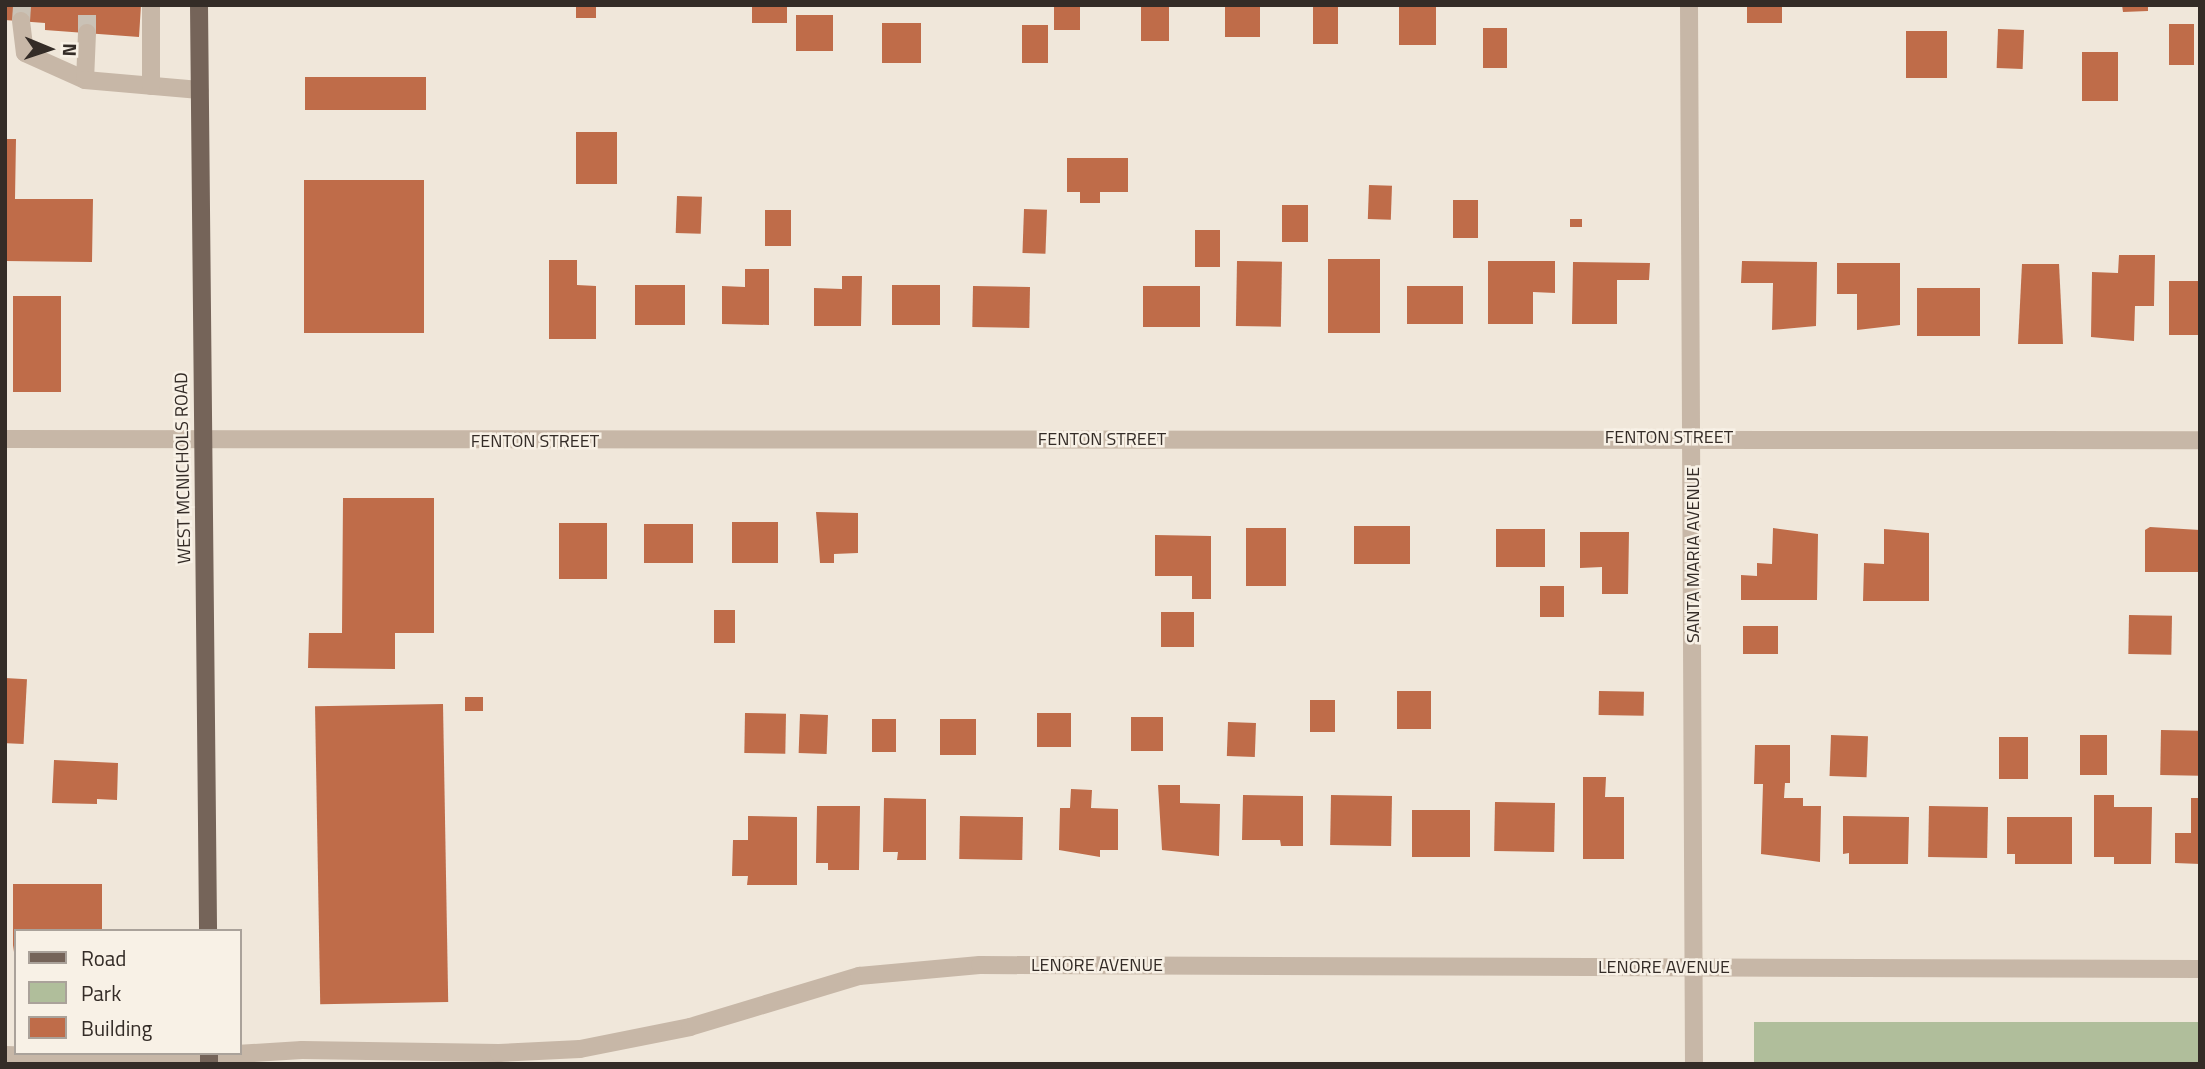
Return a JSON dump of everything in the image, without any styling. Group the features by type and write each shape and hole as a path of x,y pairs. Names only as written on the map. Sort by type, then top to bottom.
{"main road":[{"name":"WEST MCNICHOLS ROAD","path":"199,5 208,929"}],"street":[{"path":"151,5 151,86"},
{"name":"SANTA MARIA AVENUE","path":"1689,5 1694,437 1694,1064"},
{"path":"21,21 25,53 85,80 200,90"},
{"path":"85,80 87,33"},
{"name":"FENTON STREET","path":"5,439 204,442 1694,437 2200,440"},
{"name":"LENORE AVENUE","path":"5,1055 209,1058 302,1050 499,1053 580,1049 690,1027 834,982 928,967 2200,969"}],"green space":[{"path":"1754,1022 2200,1022 2200,1064 1754,1064"}],"building":[{"path":"5,5 141,5 139,37 45,30 45,23 5,20"},
{"path":"576,5 596,5 596,18 576,18"},
{"path":"752,5 787,5 787,23 752,23"},
{"path":"1054,5 1080,5 1080,30 1054,30"},
{"path":"1141,5 1169,5 1169,41 1141,41"},
{"path":"1225,5 1260,5 1260,37 1225,37"},
{"path":"1313,5 1338,5 1338,44 1313,44"},
{"path":"1747,5 1782,5 1782,23 1747,23"},
{"path":"2122,5 2148,5 2148,11 2123,12"},
{"path":"1399,7 1436,7 1436,45 1399,45"},
{"path":"796,15 833,15 833,51 796,51"},
{"path":"882,23 921,23 921,63 882,63"},
{"path":"2169,24 2194,24 2194,65 2169,65"},
{"path":"1022,25 1048,25 1048,63 1022,63"},
{"path":"1483,28 1507,28 1507,68 1483,68"},
{"path":"1998,29 2024,30 2023,69 1997,68"},
{"path":"1906,31 1947,31 1947,78 1906,78"},
{"path":"2082,52 2118,52 2118,101 2082,101"},
{"path":"305,77 426,77 426,110 305,110"},
{"path":"576,132 617,132 617,184 576,184"},
{"path":"5,139 16,139 15,199 93,199 92,262 5,261"},
{"path":"1067,158 1128,158 1128,192 1100,192 1100,203 1080,203 1080,192 1067,192"},
{"path":"304,180 424,180 424,333 304,333"},
{"path":"1369,185 1392,186 1391,220 1368,219"},
{"path":"677,196 702,197 701,234 676,233"},
{"path":"1453,200 1478,200 1478,238 1453,238"},
{"path":"1282,205 1308,205 1308,242 1282,242"},
{"path":"1024,209 1047,210 1045,254 1022,253"},
{"path":"765,210 791,210 791,246 765,246"},
{"path":"1570,219 1582,219 1582,227 1570,227"},
{"path":"1195,230 1220,230 1220,267 1195,267"},
{"path":"2119,255 2155,255 2154,306 2135,306 2134,341 2091,337 2092,272 2118,273"},
{"path":"1328,259 1380,259 1380,333 1328,333"},
{"path":"549,260 577,260 577,285 596,286 596,339 549,339"},
{"path":"1237,261 1282,262 1281,327 1236,326"},
{"path":"1488,261 1555,261 1555,293 1533,292 1533,324 1488,324"},
{"path":"1742,261 1817,262 1816,326 1772,330 1773,283 1741,283"},
{"path":"1573,262 1650,263 1649,280 1617,280 1617,324 1572,324"},
{"path":"1837,263 1900,263 1900,325 1857,330 1857,294 1837,294"},
{"path":"2022,264 2059,264 2063,344 2018,344"},
{"path":"745,269 769,269 769,325 722,324 722,286 745,287"},
{"path":"842,276 862,276 861,326 814,326 814,288 842,289"},
{"path":"2169,281 2200,281 2200,335 2169,335"},
{"path":"635,285 685,285 685,325 635,325"},
{"path":"892,285 940,285 940,325 892,325"},
{"path":"973,286 1030,287 1029,328 972,327"},
{"path":"1143,286 1200,286 1200,327 1143,327"},
{"path":"1407,286 1463,286 1463,324 1407,324"},
{"path":"1917,288 1980,288 1980,336 1917,336"},
{"path":"13,296 61,296 61,392 13,392"},
{"path":"343,498 434,498 434,633 395,633 395,669 308,668 309,633 342,633"},
{"path":"816,512 858,513 858,553 834,554 834,563 820,563"},
{"path":"732,522 778,522 778,563 732,563"},
{"path":"559,523 607,523 607,579 559,579"},
{"path":"644,524 693,524 693,563 644,563"},
{"path":"1354,526 1410,526 1410,564 1354,564"},
{"path":"2150,527 2200,530 2200,572 2145,572 2145,530"},
{"path":"1246,528 1286,528 1286,586 1246,586"},
{"path":"1773,528 1818,534 1817,600 1741,600 1741,575 1757,576 1757,563 1772,564"},
{"path":"1496,529 1545,529 1545,567 1496,567"},
{"path":"1884,529 1929,533 1929,601 1863,601 1864,563 1884,564"},
{"path":"1580,532 1629,532 1628,594 1602,594 1602,567 1580,568"},
{"path":"1155,535 1211,536 1211,599 1192,599 1192,576 1155,576"},
{"path":"1540,586 1564,586 1564,617 1540,617"},
{"path":"714,610 735,610 735,643 714,643"},
{"path":"1161,612 1194,612 1194,647 1161,647"},
{"path":"2129,615 2172,616 2171,655 2128,654"},
{"path":"1743,626 1778,626 1778,654 1743,654"},
{"path":"5,678 27,679 24,744 5,743"},
{"path":"1397,691 1431,691 1431,729 1397,729"},
{"path":"1599,691 1644,692 1644,716 1599,715"},
{"path":"465,697 483,697 483,711 465,711"},
{"path":"1310,700 1335,700 1335,732 1310,732"},
{"path":"443,704 448,1002 320,1004 315,706"},
{"path":"745,713 786,714 785,754 744,753"},
{"path":"1037,713 1071,713 1071,747 1037,747"},
{"path":"800,714 828,715 827,754 799,753"},
{"path":"1131,717 1163,717 1163,751 1131,751"},
{"path":"872,719 896,719 896,752 872,752"},
{"path":"940,719 976,719 976,755 940,755"},
{"path":"1228,722 1256,723 1255,757 1227,756"},
{"path":"2161,730 2200,731 2199,776 2160,775"},
{"path":"1831,735 1868,736 1867,777 1830,776"},
{"path":"2080,735 2107,735 2107,775 2080,775"},
{"path":"1999,737 2028,737 2028,779 1999,779"},
{"path":"1755,745 1790,745 1790,783 1785,783 1784,798 1803,798 1803,806 1821,806 1820,862 1761,854 1763,784 1754,784"},
{"path":"54,760 118,763 117,800 97,799 97,804 52,803"},
{"path":"1583,777 1606,777 1605,797 1624,797 1624,859 1583,859"},
{"path":"1158,785 1180,785 1180,803 1220,804 1219,856 1162,850"},
{"path":"1071,789 1092,790 1091,808 1118,809 1118,850 1100,850 1100,857 1059,850 1060,808 1070,808"},
{"path":"1243,795 1303,796 1303,846 1281,846 1280,840 1242,840"},
{"path":"1331,795 1392,796 1391,846 1330,845"},
{"path":"2094,795 2114,795 2114,807 2152,807 2151,864 2114,864 2114,857 2094,857"},
{"path":"884,798 926,799 926,860 897,860 898,852 883,852"},
{"path":"2191,798 2200,798 2200,864 2175,863 2175,833 2191,833"},
{"path":"1495,802 1555,803 1554,852 1494,851"},
{"path":"817,806 860,806 859,870 828,870 828,863 816,863"},
{"path":"1929,806 1988,807 1987,858 1928,857"},
{"path":"1412,810 1470,810 1470,857 1412,857"},
{"path":"748,816 797,817 797,885 747,885 748,876 732,876 733,840 748,840"},
{"path":"960,816 1023,817 1022,860 959,859"},
{"path":"1843,816 1909,817 1908,864 1849,864 1849,853 1843,854"},
{"path":"2007,817 2072,817 2072,864 2015,864 2015,854 2007,854"},
{"path":"13,884 102,884 102,929 14,929 13,952"}],"tunnel":[{"path":"21,21 22,5"},
{"path":"87,5 87,33"}]}
